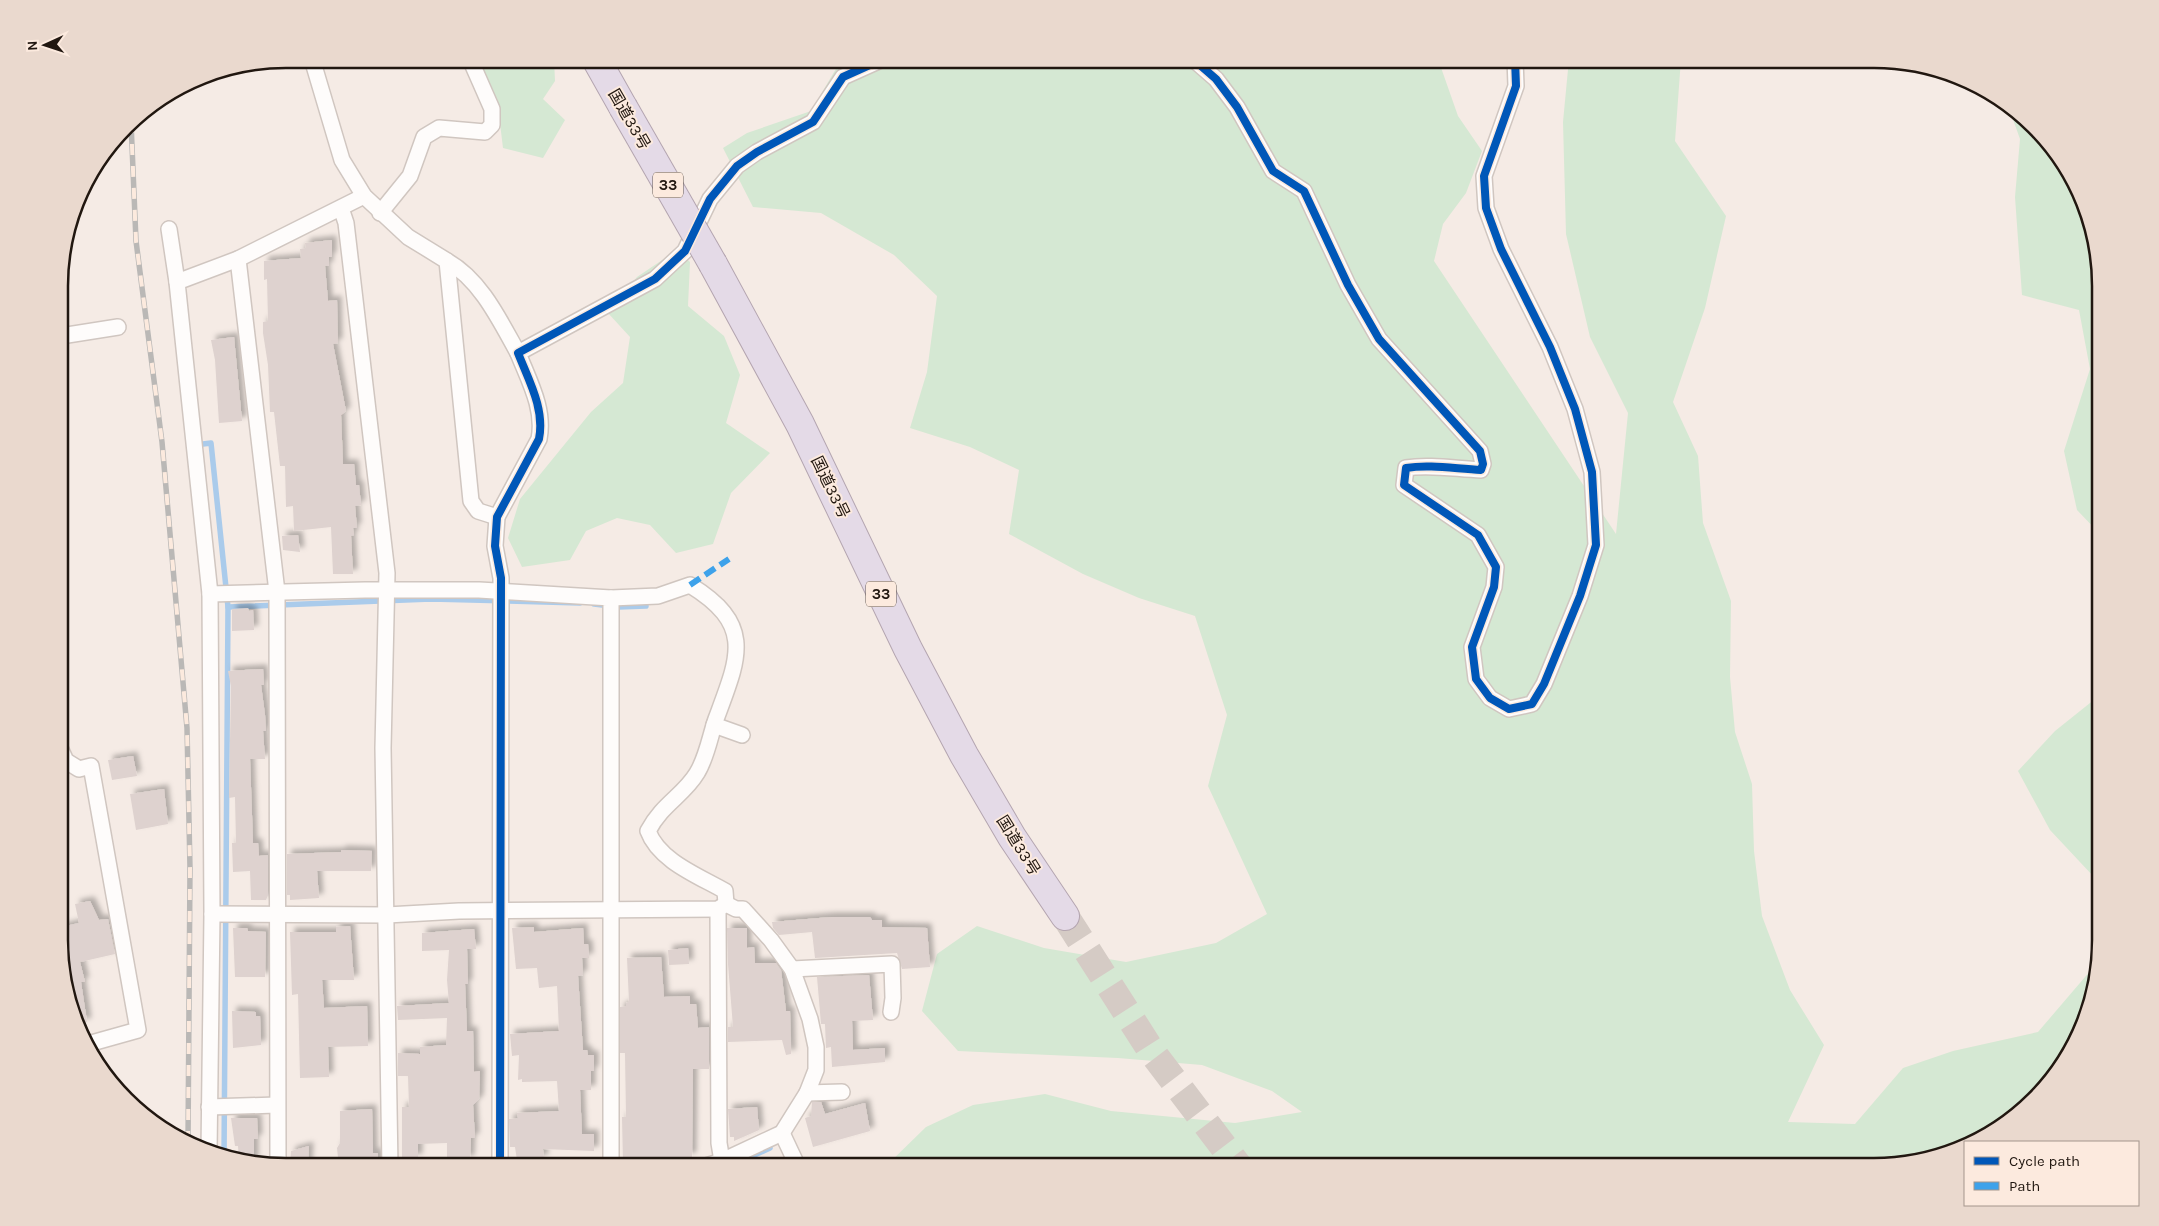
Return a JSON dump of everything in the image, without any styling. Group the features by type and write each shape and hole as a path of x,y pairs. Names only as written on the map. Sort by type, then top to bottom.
{"highway":[{"name":"国道33号","path":"601,68 713,264 800,424 908,649 960,746 1012,837 1065,916"}],"street":[{"path":"315,68 342,160 364,196 380,213 408,236 462,269 496,314 518,354 538,404 541,427 539,439 497,517 495,546 501,578 500,1158"},
{"path":"380,213 410,176 424,137 438,128 485,132 492,125 492,109 474,68"},
{"path":"518,354 655,279 685,251 710,199 737,166 757,152 813,122 844,77 864,68"},
{"path":"1204,68 1216,79 1236,107 1273,171 1304,190 1348,285 1379,339 1480,451 1483,464 1481,470 1434,468 1422,465 1406,468 1404,485 1478,535 1496,567 1494,587 1472,647 1476,679 1490,698 1509,709 1532,704 1544,684 1580,596 1596,545 1592,472 1575,409 1550,347 1501,249 1486,208 1484,176 1516,86 1515,68"},
{"path":"177,282 238,259 364,196"},
{"path":"341,208 346,223 387,573 383,748 390,1158"},
{"path":"170,229 221,594 220,1107 211,1145"},
{"path":"238,259 277,592 278,1158"},
{"path":"447,261 472,501 478,511 497,517"},
{"path":"68,331 118,327"},
{"path":"221,594 500,591 544,596 611,598 658,596 690,586 722,608 737,640 735,669 697,773 655,818 648,831 653,844 663,854 725,892 722,906 718,1143 713,1158"},
{"path":"611,598 611,1158"},
{"path":"714,725 742,734"},
{"path":"68,761 79,769 90,766 138,1030 93,1043"},
{"path":"221,914 387,915 610,911 722,906 736,909 743,908 771,940 792,969 810,1019 816,1047 816,1070 808,1092 782,1133 727,1158"},
{"path":"792,969 892,964 893,998 891,1012"},
{"path":"808,1092 842,1092"},
{"path":"220,1107 277,1105"},
{"path":"782,1133 794,1158"}],"green space":[{"path":"480,68 554,68 555,81 543,99 565,120 543,158 503,148 497,99"},
{"path":"707,68 744,68 707,69"},
{"path":"836,68 1441,68 1458,116 1482,151 1466,193 1443,224 1434,261 1616,534 1628,413 1590,337 1566,234 1563,122 1568,68 1680,68 1675,141 1726,216 1705,308 1673,402 1698,456 1703,523 1731,601 1730,677 1735,732 1752,784 1754,851 1762,916 1790,990 1824,1045 1788,1122 1855,1124 1903,1068 1953,1051 2038,1032 2089,972 2075,1024 2055,1062 2028,1095 1995,1122 1957,1142 1930,1151 1902,1157 894,1158 926,1127 973,1105 1045,1094 1111,1111 1235,1123 1302,1112 1272,1091 1202,1065 1118,1058 958,1051 922,1011 937,954 977,926 1044,948 1126,962 1216,943 1267,914 1208,786 1227,715 1195,616 1139,598 1083,574 1009,534 1019,470 970,447 910,428 927,372 937,296 894,255 821,213 753,207 723,148 747,133 811,111"},
{"path":"2013,118 2028,131 2055,164 2069,189 2080,216 2090,257 2092,286 2092,526 2077,510 2064,451 2090,369 2079,310 2022,295 2015,197 2020,139"},
{"path":"677,250 690,262 688,306 724,336 740,375 726,423 770,453 731,493 713,544 676,553 650,525 617,518 586,531 570,560 522,567 508,538 520,499 591,412 623,383 630,337 608,313 637,277"},
{"path":"2092,701 2092,875 2050,830 2018,771 2055,731"}],"building":[{"path":"332,240 332,257 329,257 329,266 325,266 328,301 337,300 338,343 333,344 346,411 341,415 343,464 354,464 356,485 359,485 361,505 355,506 357,528 353,528 354,535 351,536 353,574 333,574 331,527 294,531 293,506 286,507 285,466 280,466 274,412 270,412 268,365 263,333 263,322 268,321 267,279 264,280 264,261 301,258 300,249 306,248 305,243"},
{"path":"234,337 242,421 219,423 215,360 211,340"},
{"path":"298,535 300,552 283,550 282,536"},
{"path":"248,608 249,611 253,610 254,630 232,631 232,609"},
{"path":"263,669 264,685 261,685 266,731 263,731 265,759 250,759 253,843 258,843 259,856 268,855 268,895 266,900 251,900 250,871 233,872 232,843 236,843 235,797 229,798 231,686 228,671"},
{"path":"133,756 137,776 112,780 108,760"},
{"path":"164,789 168,824 136,830 130,794"},
{"path":"341,850 372,851 371,871 317,871 319,898 290,900 290,895 287,895 287,854 341,852"},
{"path":"90,901 99,920 108,919 115,954 80,962 85,982 81,982 87,1022 84,1023 75,997 69,969 68,925 79,923 75,904"},
{"path":"831,917 870,917 872,920 882,920 882,927 927,928 930,967 902,969 897,953 815,958 812,932 779,935 773,928 772,922"},
{"path":"350,926 354,980 322,980 324,1008 367,1006 368,1046 328,1047 329,1077 300,1078 298,994 292,995 290,932 336,932 336,927"},
{"path":"534,927 534,932 583,928 584,944 588,944 589,958 582,958 583,975 578,976 583,1050 587,1050 588,1055 594,1055 594,1071 591,1071 591,1090 580,1090 582,1134 594,1134 594,1151 543,1149 544,1158 517,1158 515,1147 510,1147 509,1119 518,1118 517,1113 559,1111 557,1081 522,1082 522,1079 518,1080 519,1055 512,1056 510,1034 559,1031 557,986 539,988 537,968 516,969 512,928"},
{"path":"233,928 247,928 248,931 266,932 265,977 235,977"},
{"path":"727,928 747,928 747,948 754,947 755,963 776,963 781,970 786,1011 790,1011 791,1054 786,1055 782,1040 728,1042 728,1027 733,1027"},
{"path":"474,929 476,949 467,949 468,984 465,984 467,1031 473,1031 474,1072 480,1071 479,1099 473,1105 475,1138 471,1138 470,1158 447,1158 447,1143 418,1144 418,1158 402,1158 402,1107 409,1107 408,1076 398,1076 398,1053 420,1054 420,1047 446,1045 447,1018 398,1020 397,1006 449,1003 447,980 449,950 422,951 422,933"},
{"path":"688,948 689,964 669,965 668,950"},
{"path":"661,957 664,997 690,996 690,1004 696,1004 698,1028 709,1027 709,1069 693,1069 692,1157 623,1158 622,1117 626,1117 625,1053 620,1053 620,1007 626,1006 626,1003 629,1002 627,958"},
{"path":"869,975 873,1020 852,1021 853,1050 885,1048 885,1062 832,1067 831,1047 826,1048 825,1024 821,1024 817,977"},
{"path":"232,1011 256,1012 256,1016 260,1016 261,1045 233,1048"},
{"path":"812,1102 821,1102 825,1114 865,1103 870,1131 813,1147 805,1118 811,1116"},
{"path":"757,1107 759,1130 734,1141 734,1137 730,1137 728,1109"},
{"path":"372,1109 373,1153 378,1153 378,1158 338,1158 340,1111"},
{"path":"231,1118 257,1118 258,1139 254,1139 254,1156 238,1153 238,1146 235,1146"},
{"path":"309,1146 308,1158 291,1158 291,1151"}],"waterway":[{"path":"203,444 211,443 228,607 224,1149"},
{"path":"228,607 431,599 580,603"},
{"path":"594,604 619,607 646,606"},
{"path":"748,1158 770,1148"}],"tunnel":[{"path":"1065,916 1152,1052 1232,1158"}],"railway":[{"path":"131,131 136,241 162,442 187,728 190,868 188,1135"}],"marked path":[{"path":"690,585 729,559"}],"cycle path":[{"path":"500,1158 501,578 495,546 497,517 539,439 540,428 540,417 535,395 518,353 655,279 685,251 710,199 737,166 757,152 813,122 843,77 863,68"},
{"path":"1203,68 1216,79 1237,107 1273,171 1304,191 1348,285 1379,339 1480,451 1483,464 1481,470 1434,467 1406,468 1404,485 1478,535 1496,567 1494,587 1472,647 1476,679 1490,698 1509,709 1532,704 1544,684 1580,596 1596,545 1592,472 1575,409 1550,347 1501,249 1486,208 1484,176 1516,86 1515,68"}]}
